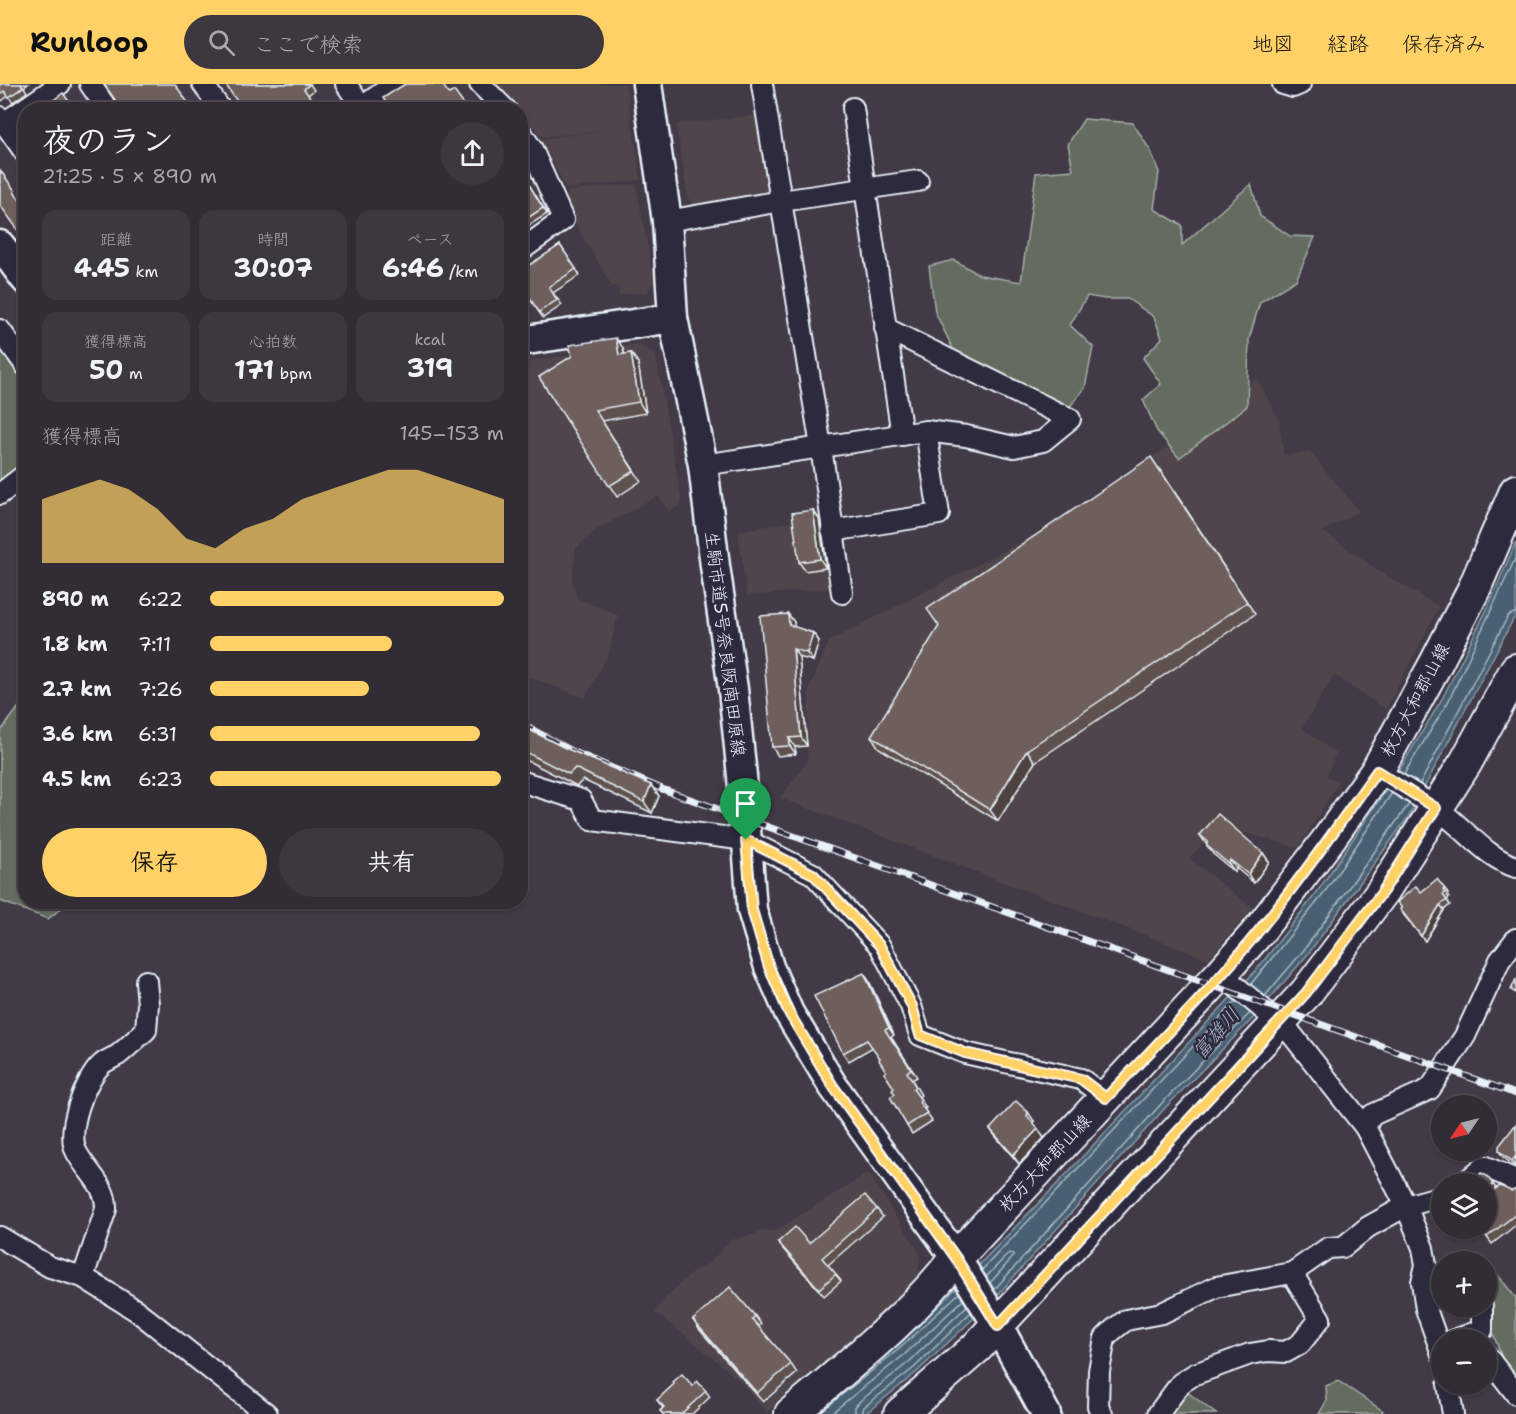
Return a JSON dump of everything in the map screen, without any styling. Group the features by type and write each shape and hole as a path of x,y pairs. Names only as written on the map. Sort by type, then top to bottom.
{"main road":[{"name":"枚方大和郡山線","path":"790,1414 928,1293 956,1258 1258,932 1377,771 1474,589 1516,491"},
{"path":"900,1414 998,1326 1280,1023 1331,961 1383,891 1466,762 1516,670"}],"street":[{"path":"31,102 60,84"},
{"path":"90,84 102,102"},
{"path":"203,84 215,102"},
{"path":"346,84 359,102"},
{"path":"371,102 394,84"},
{"path":"480,84 498,102"},
{"name":"生駒市道5号奈良阪南田原線","path":"647,84 667,221 674,318 703,465 714,566 733,689 752,910 769,967 789,1013 833,1086 956,1258 998,1326"},
{"path":"762,84 821,447 842,592"},
{"path":"1283,84 1293,87 1300,84"},
{"path":"854,108 864,189 902,435"},
{"path":"18,110 2,120 18,143"},
{"path":"528,142 563,220 528,245"},
{"path":"667,221 781,201 918,181"},
{"path":"0,244 18,269"},
{"path":"528,340 674,318"},
{"path":"703,465 926,431 966,436 1014,447 1043,441 1070,419 885,328"},
{"path":"0,330 18,355"},
{"path":"832,531 939,514 926,431"},
{"path":"0,494 18,480"},
{"path":"1377,771 1436,808 1465,831 1482,849 1516,867"},
{"path":"528,784 581,801 592,820 746,840 813,874 880,946 912,1006 920,1035 965,1053 1081,1079 1106,1098"},
{"path":"1365,1127 1372,1115 1430,1089 1465,1036 1500,960 1516,939"},
{"path":"1221,974 1280,1023 1313,1060 1365,1127 1406,1206 1423,1248 1431,1261"},
{"path":"83,1277 107,1201 100,1186 75,1151 74,1130 77,1110 89,1082 102,1063 117,1056 146,1030 148,1004 146,981"},
{"path":"1476,1173 1484,1166 1511,1178 1516,1186"},
{"path":"1097,1411 1105,1338 1126,1320 1162,1313 1216,1287 1292,1273 1329,1248 1343,1247 1368,1227 1406,1206 1431,1199"},
{"path":"0,1237 50,1267 83,1277 137,1311 267,1414"},
{"path":"1431,1270 1422,1282 1426,1309 1436,1329"},
{"path":"1158,1414 1181,1383 1195,1374 1250,1354 1268,1351 1286,1352 1300,1344 1320,1319 1292,1273"},
{"path":"998,1326 1047,1414"},
{"path":"1497,1369 1516,1394"},
{"path":"1449,1395 1452,1414"}],"shaded area":[{"path":"495,84 626,84 641,180 566,189 541,139 600,131 542,137 528,120 528,102 513,102"},
{"path":"760,115 772,187 763,197 697,205 688,199 676,124"},
{"path":"636,184 654,281 648,292 619,295 619,287 612,286 578,229 568,205 567,191"},
{"path":"638,344 656,355 682,504 669,512 658,496 595,531 576,548 572,580 577,598 618,615 609,653 585,698 528,677 528,362"},
{"path":"1257,378 1279,420 1284,455 1310,452 1359,511 1323,531 1379,571 1439,607 1386,710 1334,675 1302,728 1336,753 1327,776 1339,782 1298,848 1221,826 1189,858 1253,908 1208,959 780,798 807,762 809,690 829,641 1060,522 1165,448"},
{"path":"823,516 834,588 747,596 738,531"},
{"path":"868,1173 920,1253 918,1282 767,1413 739,1380 655,1313 666,1297 693,1272 709,1263 731,1240 762,1230 775,1231"}],"green space":[{"path":"1084,119 1133,123 1150,150 1159,172 1154,209 1182,225 1182,245 1251,184 1260,216 1290,236 1315,237 1296,280 1260,302 1249,339 1247,406 1179,458 1157,431 1143,400 1161,384 1143,358 1162,338 1154,317 1128,299 1087,296 1070,325 1093,347 1085,388 1068,409 1014,403 978,362 955,353 935,312 929,266 954,260 980,275 1021,282 1036,173 1073,170 1068,144"},
{"path":"0,344 18,368 18,472 0,486"},
{"path":"18,708 18,908 0,901 0,732"},
{"path":"21,909 60,909 48,919"},
{"path":"1497,1274 1516,1298 1516,1395 1497,1344 1497,1329 1491,1328 1488,1317 1497,1317"},
{"path":"1338,1381 1383,1411 1381,1414 1319,1414 1327,1400 1326,1386"},
{"path":"1186,1391 1216,1414 1171,1414"}],"water":[{"name":"富雄川","path":"1516,542 1516,614 1409,816 1308,954 1255,1016 1166,1107 994,1299 917,1372 865,1414 808,1414 895,1345 938,1307 1057,1184 1258,968 1317,892 1395,777 1442,699 1488,607"}],"building":[{"path":"0,84 21,84 23,87 9,97 4,91 0,94"},
{"path":"104,84 175,84 187,102 116,102"},
{"path":"225,84 310,84 304,89 313,102 237,102"},
{"path":"405,84 442,84 449,94 454,91 462,102 386,102 383,98"},
{"path":"63,93 69,102 51,102"},
{"path":"0,170 18,198 18,230 0,205"},
{"path":"530,186 543,208 528,218 528,188"},
{"path":"560,245 576,269 549,287 557,300 539,312 528,296 528,266"},
{"path":"616,338 619,355 631,353 639,402 595,410 634,471 609,486 539,377 572,356 569,345"},
{"path":"1151,457 1247,602 1027,750 990,810 871,736 939,626 927,609"},
{"path":"813,510 820,559 799,562 792,513"},
{"path":"788,614 789,625 813,633 807,653 793,649 801,737 789,738 790,746 772,747 760,616"},
{"path":"528,729 563,747 651,785 644,802 575,768 569,774 528,753"},
{"path":"1218,814 1263,853 1248,874 1230,860 1229,864 1207,846 1207,841 1200,835"},
{"path":"1437,879 1445,889 1443,895 1447,900 1440,905 1421,936 1397,902 1416,886 1421,892"},
{"path":"864,973 889,1028 885,1030 911,1069 907,1072 916,1087 913,1089 927,1113 907,1126 890,1097 895,1094 892,1090 894,1088 884,1073 886,1071 880,1058 867,1040 843,1053 814,996"},
{"path":"1516,979 1516,993 1511,990"},
{"path":"1016,1101 1028,1112 1027,1116 1038,1129 1013,1155 990,1129"},
{"path":"1516,1124 1516,1156 1512,1161 1499,1151 1499,1146"},
{"path":"1500,1186 1511,1191 1516,1190 1516,1214 1497,1229 1497,1188"},
{"path":"865,1195 877,1209 822,1258 836,1274 819,1289 778,1242 795,1227 809,1243"},
{"path":"730,1287 755,1316 752,1319 791,1364 757,1393 693,1320"},
{"path":"682,1374 693,1386 697,1381 706,1391 681,1414 664,1414 660,1411 664,1407 657,1400"}],"railway":[{"path":"528,727 574,752 662,789 1516,1094"}],"route":[{"path":"1377,771 1436,808 1383,891 1306,993 1014,1306 998,1326 956,1258 833,1086 789,1013 769,967 752,910 746,840 813,874 880,946 912,1006 920,1035 965,1053 1081,1079 1106,1098 1180,1020 1258,932 1377,771"}]}
